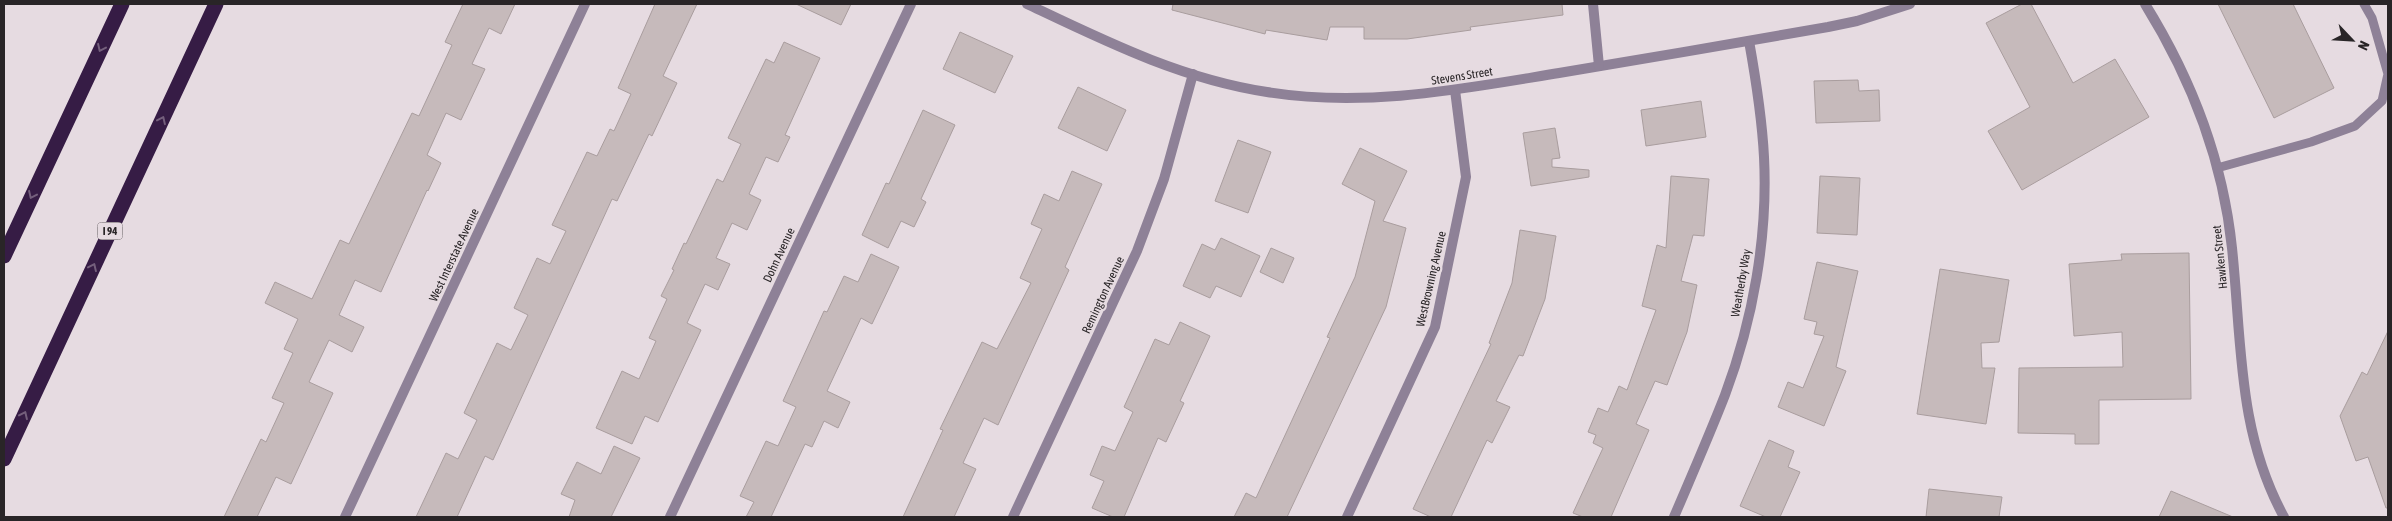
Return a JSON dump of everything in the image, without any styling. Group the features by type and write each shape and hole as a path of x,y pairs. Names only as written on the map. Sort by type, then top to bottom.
{"highway":[{"path":"4,256 122,4"},
{"name":"I 94","path":"4,459 216,4"}],"street":[{"name":"West Interstate Avenue","path":"345,517 586,4"},
{"name":"Dohn Avenue","path":"670,517 911,4"},
{"name":"Stevens Street","path":"1028,4 1121,49 1193,74 1266,92 1322,98 1378,99 1455,90 1749,41 1857,21 1910,4"},
{"path":"1593,4 1599,66"},
{"name":"Hawken Street","path":"2145,4 2171,49 2187,82 2205,129 2217,168 2232,248 2248,421 2258,460 2284,517"},
{"name":"Weatherby Way","path":"1674,517 1725,394 1745,330 1756,276 1762,225 1764,159 1762,128 1749,41"},
{"name":"Remington Avenue","path":"1013,517 1137,251 1164,179 1193,74"},
{"name":"WestBrowning Avenue","path":"1347,517 1436,327 1466,177 1455,90"}],"lane":[{"path":"2217,168 2311,142 2355,126 2382,101 2388,74 2372,18 2364,4"}],"building":[{"path":"463,4 515,4 501,34 489,28 472,64 485,69 461,120 446,113 427,155 441,163 381,292 355,280 339,315 364,327 352,352 329,340 309,382 333,393 291,484 276,477 257,517 224,517 261,439 266,442 284,403 272,398 293,353 284,349 298,319 265,303 275,282 312,299 340,240 349,244 412,113 419,116 452,45 445,42"},
{"path":"655,4 697,4 663,76 677,83 652,136 649,134 617,201 612,199 493,460 485,456 457,517 416,517 446,453 458,459 477,420 464,413 497,343 511,350 528,315 514,308 537,258 550,264 566,231 552,225 587,152 597,156 610,129 614,131 631,94 618,88"},
{"path":"796,4 851,4 841,25"},
{"path":"1173,4 1562,4 1563,15 1470,27 1471,30 1407,39 1364,39 1364,27 1330,27 1327,40 1266,30 1265,34 1172,10"},
{"path":"2022,4 2031,4 2073,83 2115,59 2149,117 2022,190 1988,131 2030,107 1986,23"},
{"path":"2218,4 2293,4 2334,88 2274,118"},
{"path":"960,32 1013,56 995,93 943,69"},
{"path":"784,42 820,58 785,135 790,137 778,162 766,157 749,194 761,200 747,230 732,223 716,258 730,264 718,290 705,284 687,323 701,330 658,422 645,416 632,444 596,428 622,371 639,379 656,341 649,338 667,299 661,296 674,270 672,269 717,179 723,182 741,144 728,138 766,59 774,63"},
{"path":"1858,80 1859,91 1879,90 1880,121 1816,123 1814,81"},
{"path":"1078,87 1126,110 1107,151 1058,128"},
{"path":"1701,101 1706,137 1646,146 1641,110"},
{"path":"923,110 955,125 921,199 926,202 914,227 901,221 888,248 862,235 886,183 889,184"},
{"path":"1555,128 1560,158 1552,159 1552,167 1589,170 1589,177 1531,186 1523,133"},
{"path":"1238,140 1271,152 1248,213 1215,201"},
{"path":"1360,148 1407,171 1383,221 1406,228 1386,307 1287,517 1234,517 1246,493 1256,498 1330,338 1327,337 1355,277 1375,201 1342,184"},
{"path":"1072,171 1102,184 1065,267 1069,270 998,425 984,418 963,463 976,469 954,517 903,517 943,430 940,429 982,342 997,349 1031,283 1020,278 1042,229 1031,224 1044,194 1059,201"},
{"path":"1671,176 1709,179 1704,236 1693,235 1681,281 1697,285 1687,332 1667,385 1655,381 1636,424 1649,430 1611,517 1583,517 1573,513 1603,448 1593,443 1596,435 1588,432 1598,408 1608,412 1619,386 1627,390 1656,310 1642,306 1657,245 1666,248"},
{"path":"1820,176 1860,178 1857,235 1817,233"},
{"path":"1520,230 1556,236 1545,299 1523,356 1519,355 1496,401 1510,407 1492,443 1487,440 1451,517 1431,517 1413,509 1491,344 1489,343 1512,283"},
{"path":"1221,238 1260,256 1241,297 1216,286 1210,298 1183,286 1202,244 1215,250"},
{"path":"1271,248 1294,258 1283,283 1260,272"},
{"path":"2189,253 2191,399 2099,400 2099,444 2075,444 2075,434 2018,433 2019,368 2123,367 2122,332 2074,336 2069,264 2122,260 2121,254"},
{"path":"871,254 899,267 872,324 861,318 827,391 850,402 838,428 824,421 812,447 805,444 771,517 746,517 754,502 740,496 766,441 778,446 796,407 783,401 824,311 827,312 844,276 858,282"},
{"path":"1817,262 1858,271 1836,367 1846,371 1824,426 1778,407 1788,382 1803,388 1824,336 1814,334 1817,322 1804,319"},
{"path":"1940,269 2009,280 1999,342 1981,343 1982,368 1995,368 1986,424 1917,414"},
{"path":"1180,322 1210,336 1180,401 1184,403 1166,442 1158,438 1124,517 1113,517 1092,508 1104,481 1090,475 1102,446 1115,451 1133,412 1124,407 1155,339 1169,345"},
{"path":"2388,331 2388,508 2386,508 2368,457 2356,461 2340,416 2362,372 2367,375"},
{"path":"1769,440 1794,451 1788,467 1800,472 1780,517 1766,517 1740,506"},
{"path":"614,446 640,458 611,517 569,517 575,500 561,494 577,462 601,474"},
{"path":"1929,489 2002,497 1999,517 1926,517"},
{"path":"2171,491 2233,517 2159,517"}]}
